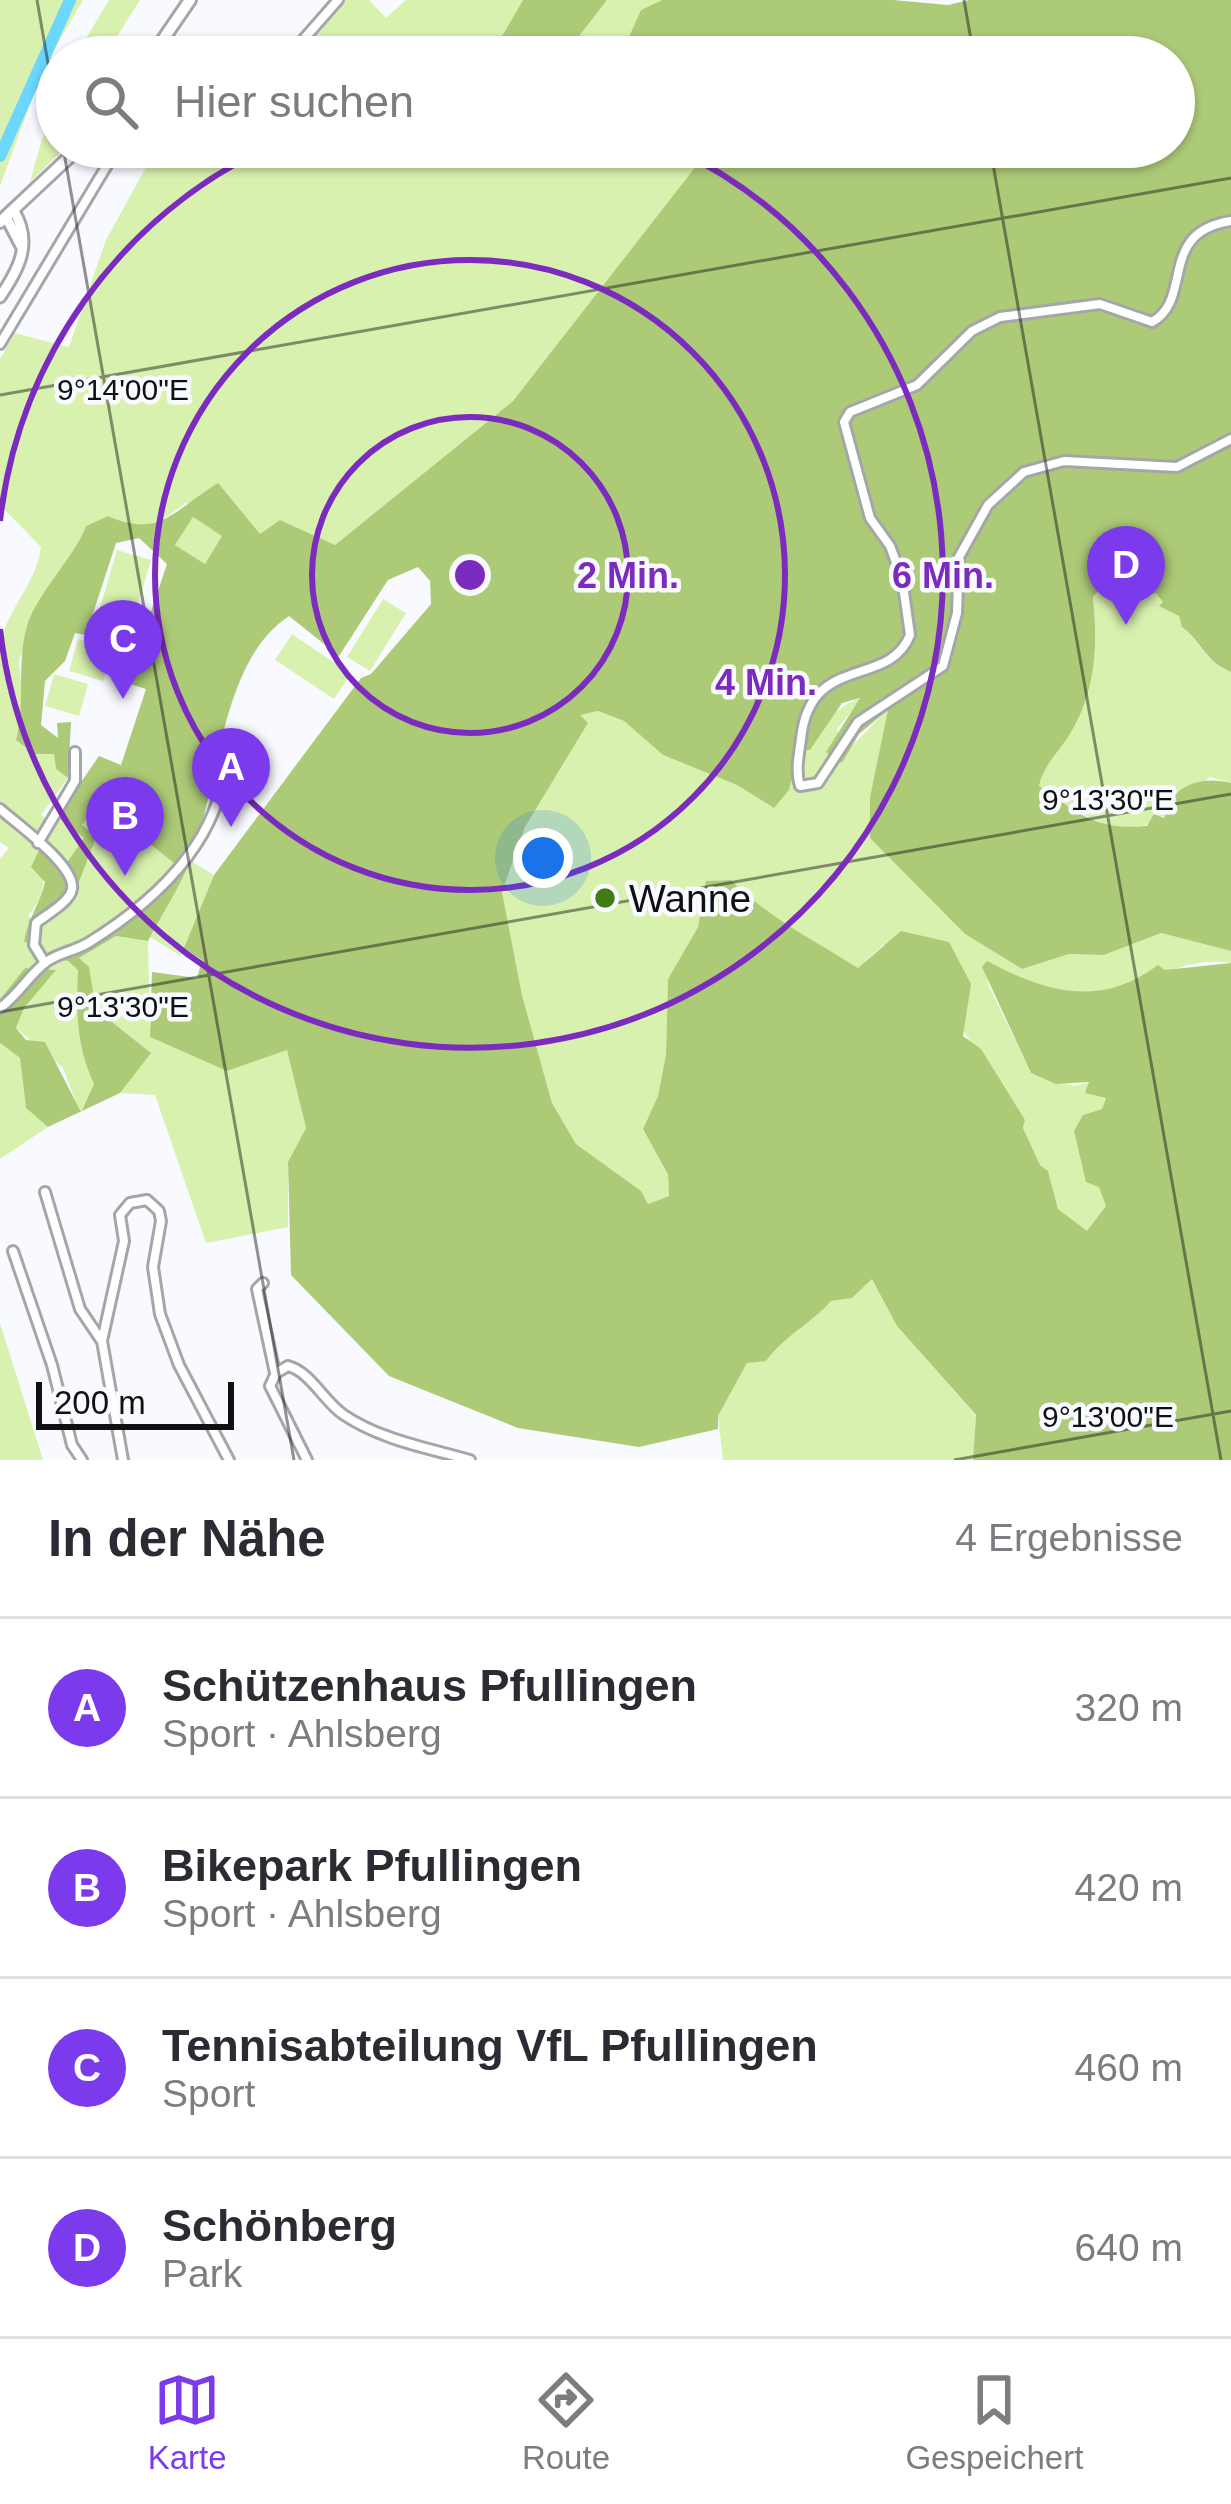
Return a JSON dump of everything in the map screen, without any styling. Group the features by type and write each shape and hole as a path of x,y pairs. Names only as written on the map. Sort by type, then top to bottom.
{"main road":[{"path":"165,36 190,0"},
{"path":"7,216 60,168"},
{"path":"7,216 23,250"},
{"path":"0,297 23,250 23,228 7,216"},
{"path":"0,233 16,235"}],"street":[{"path":"306,36 338,0"},
{"path":"0,344 28,289 105,168"},
{"path":"1231,221 1193,238 1180,254 1168,306 1152,322 1100,304 1000,317 972,332 917,386 850,412 844,422 853,469 870,518 902,578 910,634 893,656 836,678 816,692 802,730 797,776 804,788 818,783 858,722 943,666 957,613 959,557 988,505 1024,472 1064,461 1177,466 1231,439"},
{"path":"12,279 28,289"},
{"path":"38,843 75,781 75,752"},
{"path":"0,1008 45,963 97,938 156,895 182,868 224,789 226,757"},
{"path":"0,809 67,868 73,886 69,896 36,923 34,945 45,963"},
{"path":"45,1192 80,1309 103,1341"},
{"path":"123,1460 103,1341 124,1241 120,1215 130,1203 146,1200 159,1211 161,1221 154,1283 166,1333 229,1460"},
{"path":"13,1251 52,1365 72,1445 82,1460"},
{"path":"263,1283 257,1288 275,1373 270,1386 307,1460"},
{"path":"275,1373 289,1366 302,1370 339,1412 365,1428 470,1460"}],"green space":[{"path":"0,0 83,0 62,36 36,36 36,88 0,186"},
{"path":"109,0 140,0 117,36 88,36"},
{"path":"335,0 369,0 386,18 406,0 523,0 502,36 310,36 320,26 321,11"},
{"path":"523,0 607,0 579,36 502,36"},
{"path":"607,0 662,0 641,10 630,36 579,36"},
{"path":"662,0 893,0 948,5 969,0 1231,0 1231,672 1208,656 1182,627 1179,616 1159,606 1163,602 1156,593 1143,597 1108,580 1093,597 1095,652 1090,687 1039,786 1088,818 1129,827 1147,826 1154,814 1164,818 1173,797 1189,785 1209,780 1231,783 1231,951 1161,933 1104,955 1069,954 1022,969 965,934 870,838 870,797 888,710 859,734 842,763 826,752 860,698 842,703 810,750 802,750 800,775 792,777 789,790 774,808 737,785 663,755 624,721 598,711 580,715 588,723 525,827 502,892 522,995 552,1103 576,1144 641,1191 648,1204 669,1196 668,1175 643,1129 658,1096 666,1054 668,979 698,927 706,881 731,880 776,917 858,968 901,931 949,942 971,984 963,1036 981,1049 1025,1120 1023,1128 1040,1165 1048,1171 1058,1209 1087,1231 1106,1206 1099,1187 1086,1182 1074,1131 1083,1115 1102,1109 1106,1098 1085,1093 1089,1082 1056,1084 1031,1073 982,967 987,961 1052,988 1095,991 1116,987 1158,965 1165,970 1231,963 1231,1460 973,1460 976,1415 897,1326 872,1279 852,1298 831,1301 766,1361 747,1363 718,1416 718,1429 639,1447 518,1428 389,1376 291,1275 288,1162 306,1128 287,1050 227,1071 150,1037 152,972 197,978 202,960 184,948 214,875 361,678 371,674 431,604 430,581 418,567 388,580 339,656 289,616 266,636 235,694 191,859 148,941 116,936 79,958 89,967 96,1009 151,1053 120,1093 81,1111 94,1084 78,1028 78,970 68,961 46,958 117,919 178,866 99,804 82,825 96,837 73,898 41,925 37,944 24,942 45,882 31,867 39,850 62,870 84,838 57,817 99,756 121,765 146,689 127,683 167,564 139,538 116,543 86,635 75,633 65,661 45,681 41,725 58,738 57,723 71,722 68,778 56,769 54,754 35,754 16,740 22,654 32,614 86,526 108,516 154,523 218,483 260,534 280,520 335,545 513,401 695,168 1195,168 1195,36 629,36 641,10","holes":["193,517 222,536 205,564 175,545"]},
{"path":"145,168 695,168 513,401 335,545 280,520 260,535 185,503 148,524 108,516 86,526 19,659 23,711 16,740 55,753 56,769 68,778 41,815 55,823 59,819 85,838 63,870 39,851 43,885 28,916 41,925 73,898 95,837 81,826 99,803 178,865 118,918 49,959 68,961 78,970 78,1028 94,1084 80,1113 63,1068 16,1028 24,1008 54,971 25,968 0,999 0,859 9,848 0,842 0,644 34,573 41,547 0,505 0,359 15,333 69,347 106,240"},
{"path":"193,517 223,536 205,564 175,545"},
{"path":"117,550 151,560 126,645 92,635"},
{"path":"1109,580 1165,600 1208,656 1231,672 1231,783 1210,777 1161,817 1126,829 1090,818 1039,787 1046,766 1084,704 1095,652 1093,597"},
{"path":"383,599 406,613 370,671 347,657"},
{"path":"292,634 351,674 334,699 275,660"},
{"path":"78,639 112,649 103,681 69,671"},
{"path":"54,674 88,684 79,716 45,706"},
{"path":"862,698 837,729 847,751 889,708 870,797 926,889 965,934 1022,969 1069,954 1104,955 1161,933 1231,951 1231,963 1195,964 1111,991 1080,995 1039,986 987,962 988,984 1031,1073 1073,1086 1091,1082 1106,1097 1102,1109 1083,1115 1106,1206 1087,1232 1058,1209 1048,1171 1040,1165 1023,1128 1025,1120 962,1029 883,945 858,968 776,918 731,880 707,881 698,927 668,979 666,1054 658,1096 643,1129 668,1176 669,1196 648,1204 640,1191 576,1144 552,1103 522,995 502,892 525,827 588,723 578,715 598,711 624,721 663,755 737,785 774,808 821,728 847,704"},
{"path":"191,861 214,875 181,956 150,937"},
{"path":"116,936 148,941 150,1037 227,1071 287,1049 306,1128 288,1162 288,1227 206,1243 155,1095 120,1093 150,1052 96,1009 89,968 78,958"},
{"path":"25,968 56,970 24,1008 16,1028 26,1040 45,1042 81,1112 48,1127 26,1108 20,1058 0,1043 0,999"},
{"path":"0,1043 20,1058 26,1108 48,1127 0,1159"},
{"path":"873,1278 897,1326 976,1416 973,1460 723,1460 718,1416 747,1363 766,1360 831,1301 852,1298"},
{"path":"0,1323 43,1460 0,1460"}],"waterway":[{"path":"54,36 70,0"},
{"path":"0,156 36,76"}],"place":[{"name":"Schönberg","path":"1126,625"},
{"name":"Tennisabteilung VfL Pfullingen","path":"123,699"},
{"name":"Schützenhaus Pfullingen","path":"231,827"},
{"name":"Bikepark Pfullingen","path":"125,876"},
{"name":"Wanne","path":"605,898"}]}
